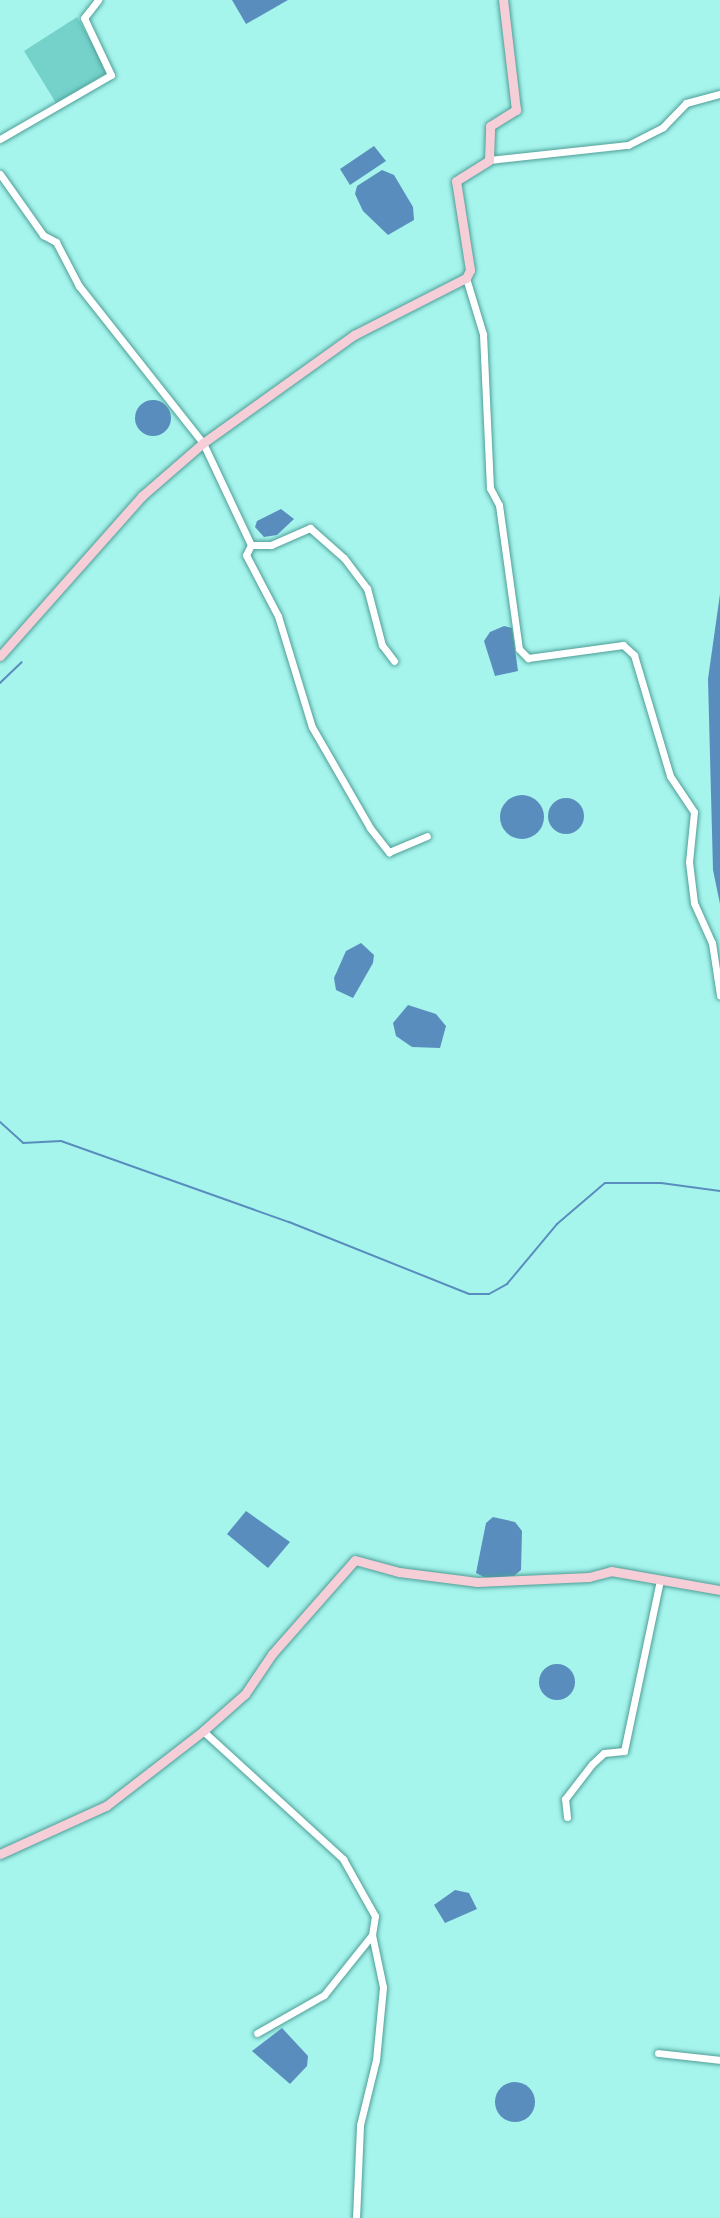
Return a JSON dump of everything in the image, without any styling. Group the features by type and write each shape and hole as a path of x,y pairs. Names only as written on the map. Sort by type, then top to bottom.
{"street":[{"path":"0,139 111,75 84,18 98,0"},
{"path":"489,160 490,126 516,110 503,0"},
{"path":"0,656 142,496 203,443 354,335 466,278 470,270 456,181 489,160 628,145 663,127 686,103 720,94"},
{"path":"0,174 43,235 56,242 79,286 203,443 251,545"},
{"path":"466,278 483,334 490,488 499,505 519,649 528,658 623,645 634,655 670,776 694,812 689,862 694,903 712,943 720,995"},
{"path":"251,545 271,545 310,528 344,558 367,588 382,645 394,661"},
{"path":"251,545 246,555 278,616 312,727 338,775 385,850 395,851 427,836"},
{"path":"0,1854 106,1806 203,1731 245,1694 272,1654 355,1560 399,1572 477,1582 589,1577 611,1571 720,1590"},
{"path":"567,1817 565,1799 592,1764 610,1751 624,1751 660,1580"},
{"path":"203,1731 343,1859 375,1916 372,1935 383,1987 376,2060 360,2125 356,2218"},
{"path":"257,2033 319,1999 372,1935"},
{"path":"658,2053 720,2060"}],"shaded area":[{"path":"232,0 288,0 246,24"},
{"path":"77,17 108,72 56,103 24,51"},
{"path":"374,146 386,161 350,185 340,169"},
{"path":"382,170 394,175 413,207 414,220 388,235 363,211 355,194 357,186"},
{"path":"153,400 166,405 171,418 166,431 153,436 140,431 135,418 140,405"},
{"path":"281,509 294,519 277,535 264,537 255,527 257,521"},
{"path":"720,594 720,904 713,870 708,679"},
{"path":"504,626 512,628 518,671 495,676 484,641 490,632"},
{"path":"522,795 537,802 544,817 537,832 522,839 507,832 500,817 507,802"},
{"path":"566,798 579,803 584,816 579,829 566,834 553,829 548,816 553,803"},
{"path":"361,943 374,955 373,963 353,998 336,990 334,978 346,951"},
{"path":"408,1005 436,1014 446,1026 440,1048 412,1047 396,1036 393,1023"},
{"path":"246,1511 290,1542 268,1568 227,1534"},
{"path":"493,1517 515,1522 522,1531 521,1570 514,1576 488,1579 476,1573 486,1523"},
{"path":"557,1664 570,1669 575,1682 570,1695 557,1700 544,1695 539,1682 544,1669"},
{"path":"455,1890 469,1893 477,1909 445,1923 434,1905"},
{"path":"282,2028 308,2056 307,2066 290,2084 252,2051"},
{"path":"515,2082 529,2088 535,2102 529,2116 515,2122 501,2116 495,2102 501,2088"}],"waterway":[{"path":"0,683 22,662"},
{"path":"0,1122 23,1143 61,1141 289,1222 469,1294 489,1294 507,1284 557,1224 605,1183 661,1183 720,1191"}]}
